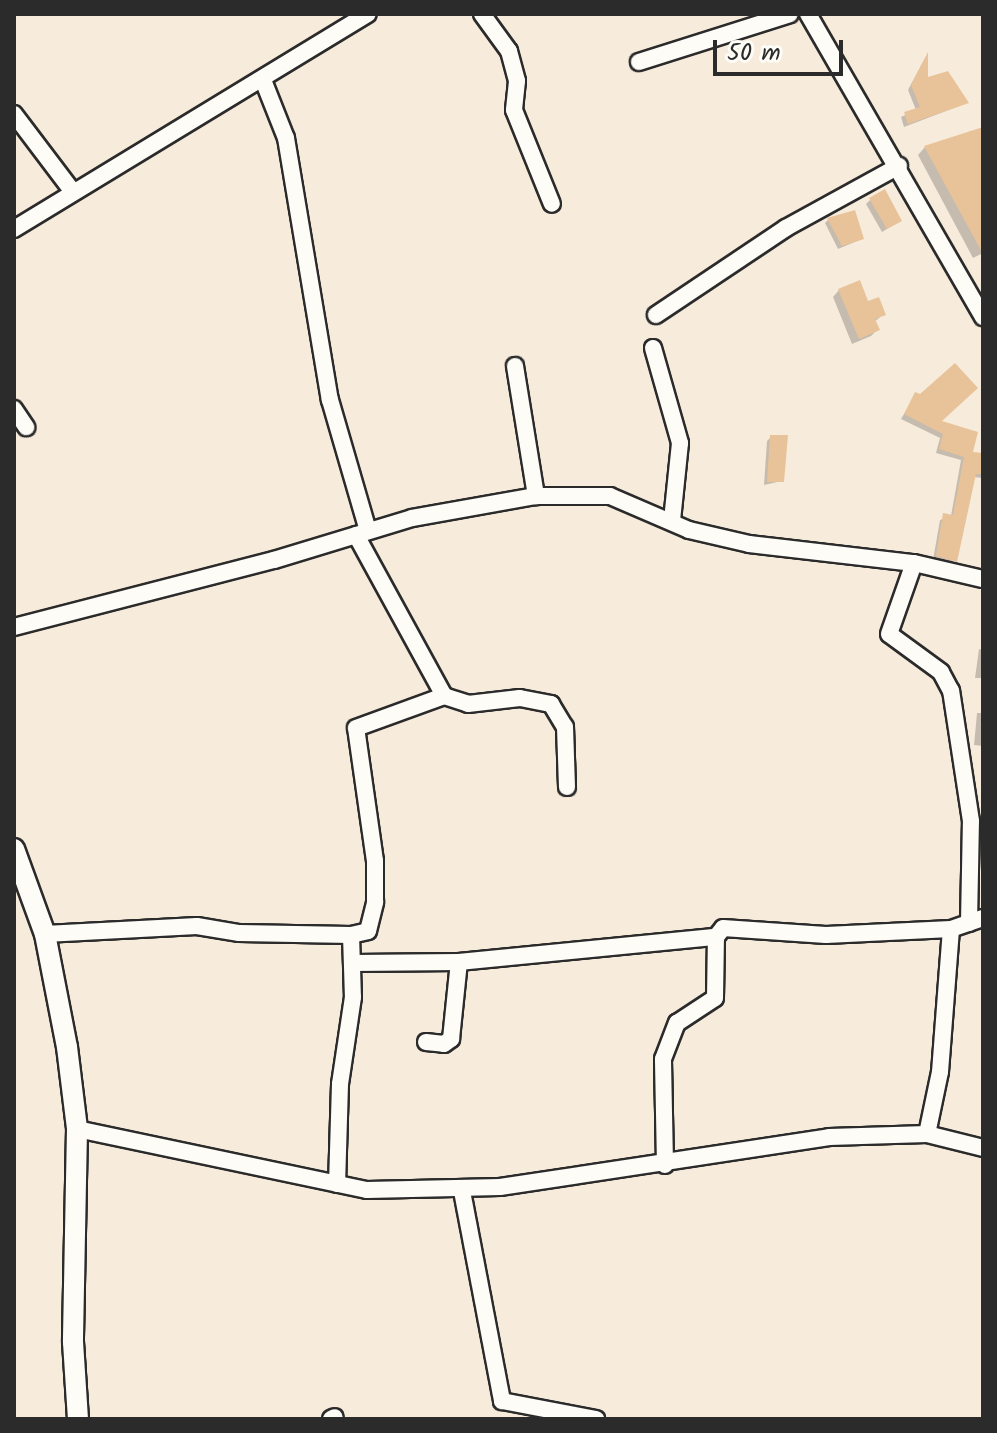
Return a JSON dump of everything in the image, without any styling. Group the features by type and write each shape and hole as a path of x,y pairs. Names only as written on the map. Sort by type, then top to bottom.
{"street":[{"path":"14,229 368,14"},
{"path":"482,14 509,51 517,81 514,110 552,204"},
{"path":"639,62 790,14"},
{"path":"808,14 899,166 983,317"},
{"path":"263,80 286,138 330,400 362,533 444,696"},
{"path":"14,114 73,192"},
{"path":"656,315 786,228 899,166"},
{"path":"653,348 680,443 672,521"},
{"path":"515,366 536,496"},
{"path":"14,409 26,427"},
{"path":"14,627 362,533 536,496 610,496 672,521 749,544 914,563 983,579"},
{"path":"665,1165 663,1059 677,1023 715,998 716,937 723,928 826,935 951,929 976,921 971,821 951,691 941,672 889,634 914,563"},
{"path":"45,934 197,926 239,933 351,935 368,931 375,902 375,861 356,728 444,696 468,704 520,698 551,704 565,727 567,787"},
{"path":"14,849 20,884 45,934 77,1129 73,1342 78,1419"},
{"path":"927,1134 940,1072 951,929"},
{"path":"337,1184 340,1084 354,963 351,935"},
{"path":"354,963 459,962 716,937"},
{"path":"426,1042 444,1044 451,1039 459,962"},
{"path":"77,1129 367,1190 462,1191 665,1165 829,1137 927,1134 983,1148"},
{"path":"462,1191 502,1401 596,1419"}],"building":[{"path":"928,52 928,77 948,71 969,103 908,124 904,112 920,107 911,85"},
{"path":"983,127 983,254 924,146"},
{"path":"885,189 902,221 887,229 869,198"},
{"path":"855,210 864,239 842,246 827,218"},
{"path":"860,280 868,301 879,297 886,315 875,319 880,330 859,339 838,289"},
{"path":"955,363 978,388 942,421 978,432 973,452 983,453 983,474 976,474 957,562 936,556 943,513 953,515 964,457 939,449 943,434 904,414 915,392 920,394"},
{"path":"770,435 788,435 784,482 767,482"}]}
